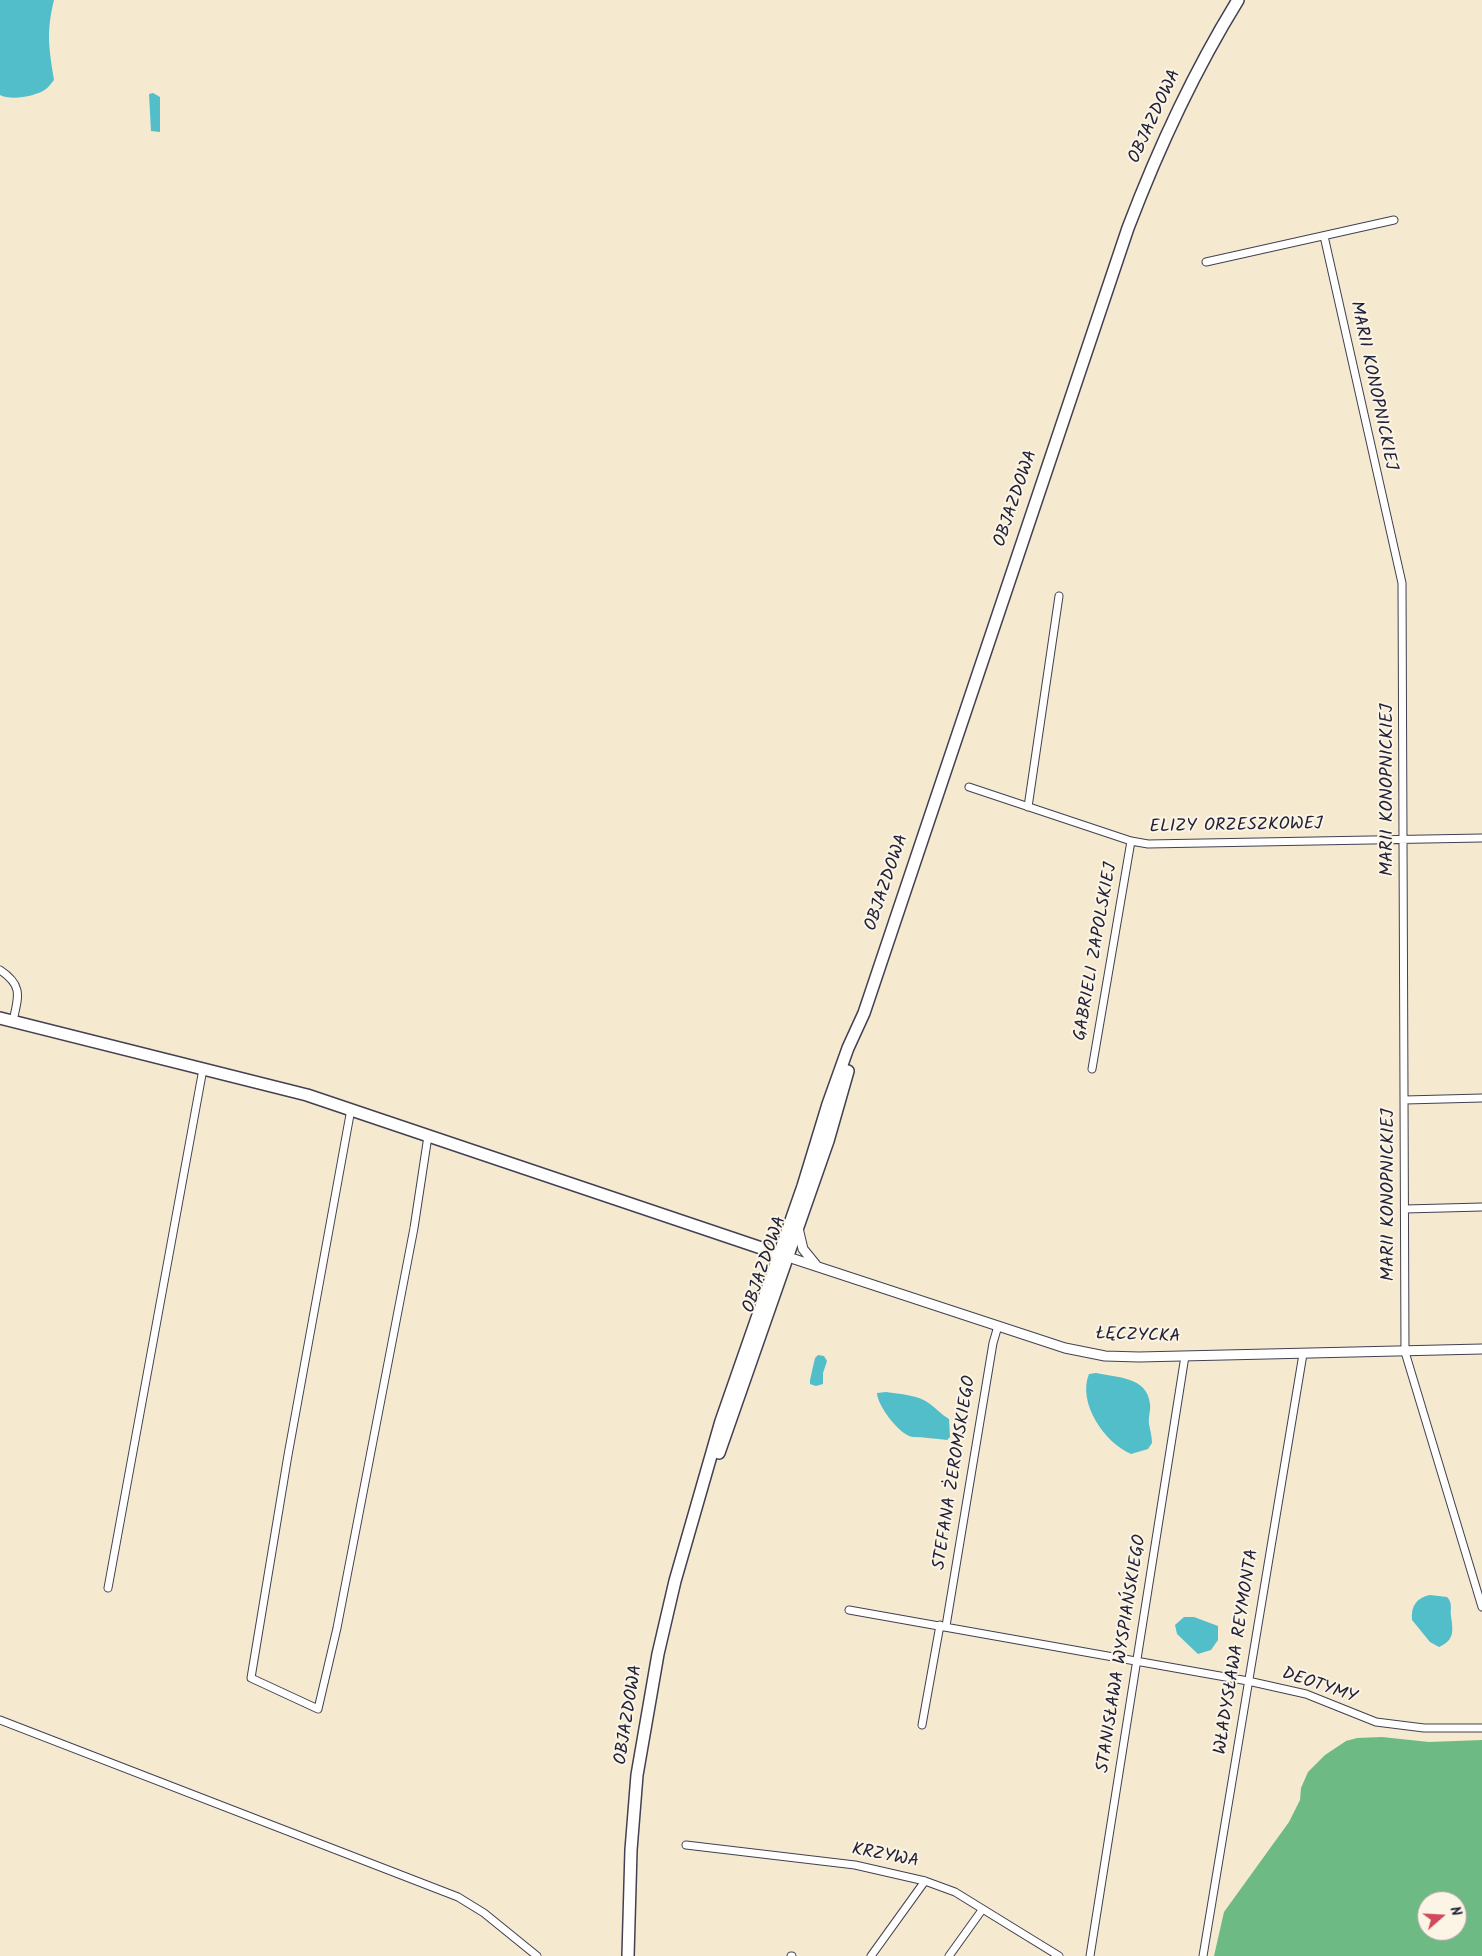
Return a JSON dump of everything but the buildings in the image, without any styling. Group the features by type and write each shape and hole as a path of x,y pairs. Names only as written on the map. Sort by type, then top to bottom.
{"main road":[{"name":"OBJAZDOWA","path":"783,1255 798,1226 828,1141 860,1022 1128,228 1171,124 1205,56 1238,0"},
{"path":"0,1018 307,1095 783,1255"},
{"name":"OBJAZDOWA","path":"628,1956 631,1850 643,1734 658,1654 675,1582 704,1487 711,1475 724,1440 840,1070 860,1022"}],"street":[{"path":"1206,262 1394,220"},
{"name":"MARII KONOPNICKIEJ","path":"1324,236 1402,583 1405,840 1405,1352 1482,1606"},
{"path":"1028,807 1059,596"},
{"name":"ELIZY ORZESZKOWEJ","path":"969,788 1131,841 1148,844 1482,838"},
{"name":"GABRIELI ZAPOLSKIEJ","path":"1092,1069 1131,841"},
{"path":"0,970 9,976 17,986 18,996 13,1021"},
{"path":"108,1588 203,1068"},
{"path":"1405,1100 1482,1098"},
{"path":"350,1109 288,1455 251,1678 318,1709 338,1618 412,1238 428,1136"},
{"path":"1405,1209 1482,1207"},
{"path":"798,1226 804,1249 818,1267"},
{"name":"ŁĘCZYCKA","path":"783,1255 1066,1348 1105,1356 1303,1354 1482,1349"},
{"name":"STEFANA ŻEROMSKIEGO","path":"943,1626 993,1343 998,1326"},
{"name":"WŁADYSŁAWA REYMONTA","path":"1203,1956 1303,1354"},
{"name":"STANISŁAWA WYSPIAŃSKIEGO","path":"1090,1956 1185,1356"},
{"name":"DEOTYMY","path":"849,1610 1248,1681 1306,1694 1376,1722 1424,1728 1482,1728"},
{"path":"922,1726 943,1626"},
{"path":"0,1720 458,1898 484,1913 537,1956"},
{"name":"KRZYWA","path":"686,1845 855,1865 925,1881 955,1892 1059,1956"},
{"path":"870,1956 925,1881"},
{"path":"949,1956 982,1910"}],"green space":[{"path":"1382,1737 1429,1742 1482,1740 1482,1956 1214,1956 1224,1912 1289,1822 1300,1800 1301,1788 1308,1772 1325,1755 1346,1741 1357,1738"}],"water":[{"path":"0,0 54,0 49,40 54,80 42,92 17,98 0,95"},
{"path":"153,93 160,97 160,132 151,131 149,94"},
{"path":"818,1355 824,1356 827,1361 823,1373 823,1384 816,1386 810,1384 810,1380 815,1358"},
{"path":"1096,1373 1130,1380 1143,1388 1148,1395 1152,1443 1148,1449 1131,1454 1121,1449 1103,1432 1090,1409 1087,1397 1086,1385 1089,1374"},
{"path":"877,1393 903,1394 926,1401 949,1419 950,1437 947,1440 913,1437 902,1431 890,1419 878,1398"},
{"path":"1430,1595 1447,1597 1451,1604 1452,1635 1448,1641 1439,1647 1430,1642 1412,1620 1412,1611 1415,1603 1421,1598"},
{"path":"1184,1617 1194,1617 1218,1626 1218,1640 1211,1650 1198,1654 1177,1634 1175,1625"}]}
